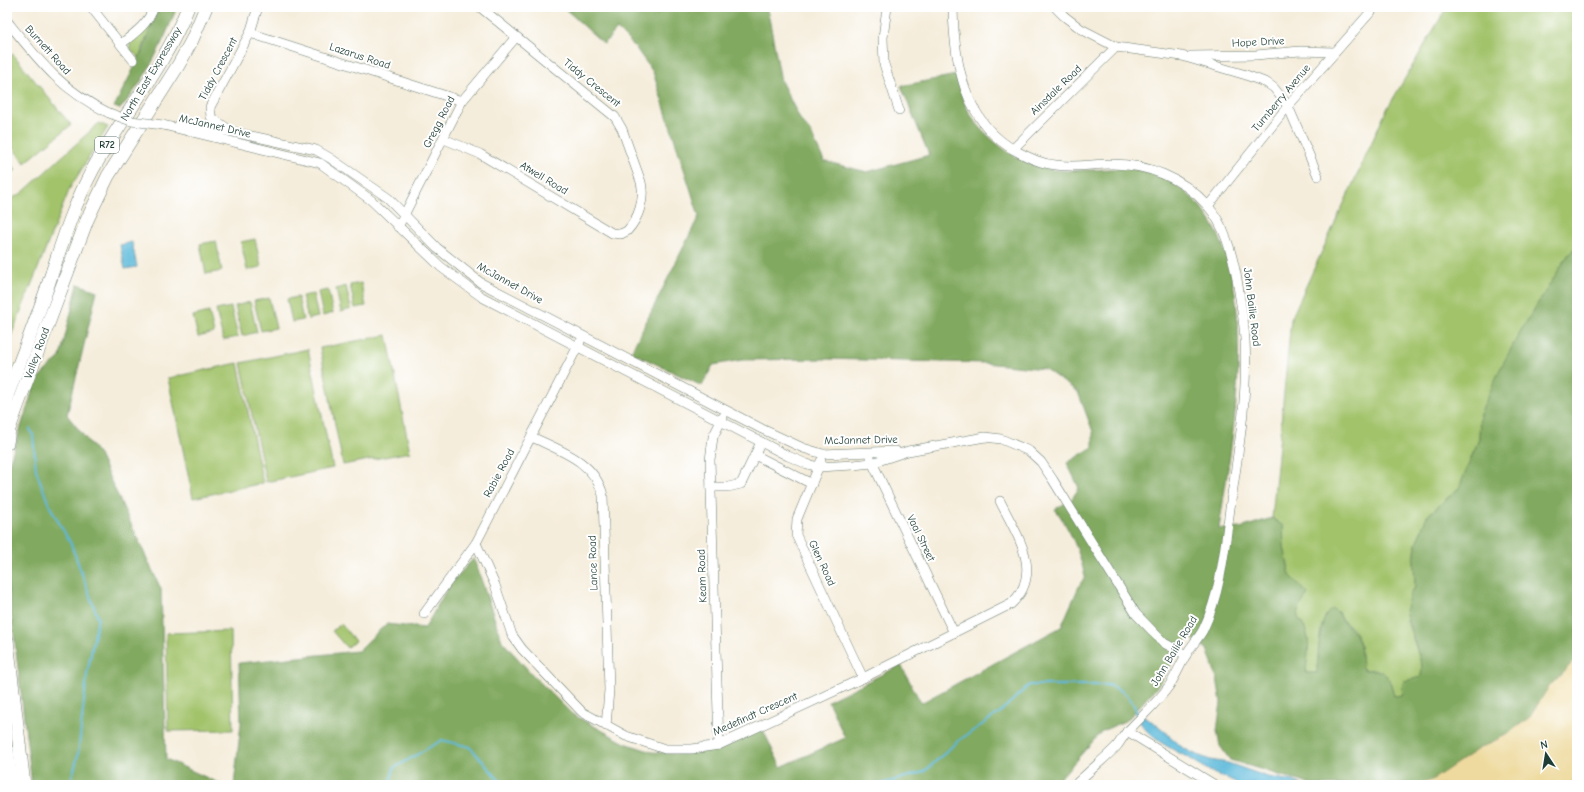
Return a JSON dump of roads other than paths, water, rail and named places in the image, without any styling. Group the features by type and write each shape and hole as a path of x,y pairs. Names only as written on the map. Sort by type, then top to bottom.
{"highway":[{"name":"North East Expressway","path":"45,292 67,225 84,187 108,145 171,44 188,7"},
{"name":"North East Expressway","path":"70,263 86,220 108,176 179,64 192,40 206,7"},
{"name":"Valley Road","path":"7,443 9,429 70,263"},
{"name":"Valley Road","path":"7,396 45,292"},
{"path":"7,640 24,785"},
{"path":"7,751 12,785"}],"street":[{"path":"91,7 133,60"},
{"path":"121,44 139,30 148,20 154,7"},
{"name":"Tiddy Crescent","path":"233,132 215,121 210,111 250,33 258,7"},
{"name":"Tiddy Crescent","path":"480,7 615,117 619,122 643,190 642,204 630,228"},
{"path":"887,7 883,38 884,64 899,110"},
{"name":"John Bailie Road","path":"953,7 959,64 968,97 984,124 994,135 1013,149 1040,162 1071,166 1124,164 1160,172 1190,190 1208,206 1229,245 1234,263 1245,339 1245,398 1222,566 1210,612 1202,632 1186,655 1169,687 1151,708 1130,728 1118,745 1075,785"},
{"name":"Hope Drive","path":"1055,7 1081,29 1116,47 1182,56 1256,55 1300,51 1335,52"},
{"name":"Turnberry Avenue","path":"1208,206 1288,106 1375,7"},
{"name":"Burnett Road","path":"7,21 47,70 59,82 77,96 109,113 131,121 163,125"},
{"name":"Lazarus Road","path":"250,33 462,101"},
{"name":"Gregg Road","path":"398,227 462,101 516,37"},
{"name":"Ainsdale Road","path":"1013,149 1116,47"},
{"name":"Hope Drive","path":"1182,56 1259,80 1274,88 1288,106 1318,176"},
{"name":"McJannet Drive","path":"163,125 187,125 210,128 316,150 441,267 482,298 788,456 819,467 872,463 908,451"},
{"name":"McJannet Drive","path":"163,125 335,167 388,198 437,248 481,283 790,442 823,454 869,453 908,451 985,437 1002,439 1029,452 1041,462 1053,480 1136,614 1164,643 1186,655"},
{"path":"210,128 225,136 228,141"},
{"name":"Atwell Road","path":"444,139 480,154 612,233 621,234 630,228"},
{"name":"Rabie Road","path":"424,614 476,543 583,336"},
{"name":"Keam Road","path":"719,745 711,448 713,437 726,410"},
{"name":"Lance Road","path":"532,437 575,458 590,470 601,486 603,495 609,690 606,726"},
{"path":"711,487 728,487 740,484 761,442"},
{"name":"Vaal Street","path":"869,453 872,463 954,634"},
{"name":"Glen Road","path":"823,454 797,519 796,535 863,678"},
{"path":"755,455 812,484"},
{"name":"Medefindt Crescent","path":"476,543 495,585 512,635 522,649 582,712 606,726 648,744 665,749 692,749 719,745 863,678 954,634 1011,604 1024,589 1028,568 1026,556 1000,501"},
{"path":"1130,728 1215,785"}],"water":[{"path":"132,242 137,267 125,269 120,245"},
{"path":"1137,711 1161,728 1183,748 1195,754 1210,760 1228,763 1268,777 1293,781 1302,785 1237,785 1227,778 1212,772 1158,741 1139,721 1135,712"}],"waterway":[{"path":"30,429 33,435 36,470 49,505 71,544 98,618 87,674 78,755 70,785"},
{"path":"877,785 924,772 958,741 999,713 1029,685 1109,685 1124,693 1133,703 1137,713"},
{"path":"389,785 394,768 442,740 470,747 498,779 507,785"}]}
